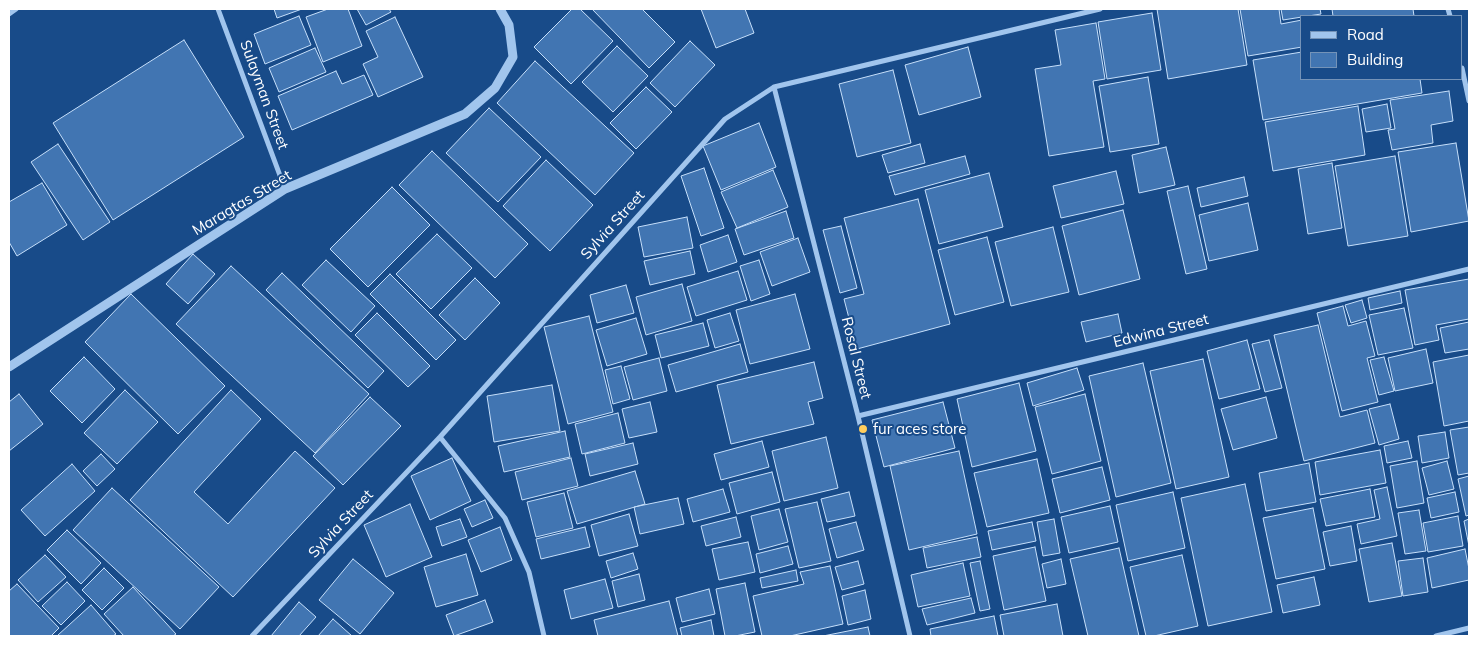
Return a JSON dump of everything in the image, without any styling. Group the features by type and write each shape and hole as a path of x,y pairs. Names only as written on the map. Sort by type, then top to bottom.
{"street":[{"path":"9,14 16,9"},
{"name":"Sulayman Street","path":"218,9 285,189"},
{"name":"Maragtas Street","path":"9,367 285,189 465,114 495,88 513,57 509,25 500,9"},
{"name":"Sylvia Street","path":"252,636 440,438 725,119 774,86 1100,9"},
{"path":"1463,73 1469,101"},
{"name":"Rosal Street","path":"774,86 858,416 910,636"},
{"name":"Edwina Street","path":"858,416 1469,269"},
{"path":"440,438 505,518 529,572 544,636"},
{"path":"1436,636 1469,628"}],"building":[{"path":"274,9 302,9 277,18"},
{"path":"328,9 348,9 362,46 323,62 306,17"},
{"path":"357,9 389,9 391,12 366,25"},
{"path":"572,9 580,9 613,41 571,84 534,47"},
{"path":"592,9 642,9 675,42 649,68"},
{"path":"701,9 745,9 754,33 716,48"},
{"path":"1157,9 1238,9 1247,65 1168,79"},
{"path":"1240,9 1279,9 1281,24 1300,20 1300,47 1248,56"},
{"path":"1281,9 1320,9 1321,14 1300,15 1300,17 1283,20"},
{"path":"1332,9 1413,9 1414,15 1333,15"},
{"path":"1152,13 1161,70 1107,79 1098,22"},
{"path":"299,16 311,45 265,64 254,34"},
{"path":"395,17 423,77 378,97 363,64 378,57 366,31"},
{"path":"1096,23 1105,79 1093,81 1104,147 1049,156 1035,69 1061,65 1055,30"},
{"path":"184,40 244,137 113,220 53,123"},
{"path":"690,41 715,65 675,107 650,83"},
{"path":"617,46 648,76 613,112 582,82"},
{"path":"968,47 981,97 919,115 905,65"},
{"path":"315,48 326,72 279,92 269,68"},
{"path":"1300,52 1300,80 1420,80 1422,93 1263,120 1253,60"},
{"path":"535,61 634,153 595,195 497,103"},
{"path":"893,70 911,143 857,157 839,84"},
{"path":"336,71 342,84 364,75 373,95 292,130 278,96"},
{"path":"1148,77 1159,144 1110,152 1099,86"},
{"path":"646,87 672,112 636,149 610,123"},
{"path":"1449,91 1453,121 1431,125 1433,143 1392,150 1388,130 1395,129 1390,100"},
{"path":"1387,104 1391,128 1366,132 1362,109"},
{"path":"1358,106 1365,155 1273,171 1265,122"},
{"path":"489,108 541,157 498,202 446,153"},
{"path":"759,123 776,167 721,190 703,146"},
{"path":"1456,143 1469,221 1411,232 1398,152"},
{"path":"58,144 110,222 83,240 31,162"},
{"path":"920,144 925,163 888,173 882,155"},
{"path":"1166,147 1175,185 1139,193 1132,155"},
{"path":"432,151 528,244 495,278 399,185"},
{"path":"965,156 970,174 895,195 889,176"},
{"path":"1395,156 1408,236 1348,246 1335,166"},
{"path":"546,160 593,205 550,251 503,206"},
{"path":"1332,163 1342,228 1308,234 1298,169"},
{"path":"704,168 724,228 701,236 681,176"},
{"path":"773,170 788,207 737,228 721,192"},
{"path":"1116,171 1124,204 1061,218 1053,186"},
{"path":"989,173 1003,227 939,244 925,190"},
{"path":"1244,177 1248,196 1201,207 1197,188"},
{"path":"42,183 67,225 17,256 9,242 9,202"},
{"path":"1188,186 1207,269 1186,274 1167,191"},
{"path":"392,187 430,225 368,287 330,249"},
{"path":"918,199 950,324 857,349 844,299 864,294 844,218"},
{"path":"1248,203 1258,250 1209,261 1199,215"},
{"path":"1123,210 1140,279 1079,295 1062,226"},
{"path":"786,211 794,238 744,255 735,229"},
{"path":"687,217 693,248 644,257 638,227"},
{"path":"841,226 857,288 840,293 823,230"},
{"path":"1053,227 1069,292 1011,306 995,242"},
{"path":"437,234 472,268 431,309 396,274"},
{"path":"728,235 737,262 708,272 700,245"},
{"path":"987,237 1004,302 955,315 938,250"},
{"path":"798,238 810,272 772,286 760,252"},
{"path":"690,251 695,274 650,285 644,261"},
{"path":"193,254 215,274 188,304 166,284"},
{"path":"326,260 375,306 351,332 302,285"},
{"path":"759,260 770,294 751,301 740,266"},
{"path":"231,266 369,394 315,453 176,324"},
{"path":"738,271 747,300 696,316 687,287"},
{"path":"282,273 384,371 368,388 266,290"},
{"path":"390,274 456,340 436,360 370,294"},
{"path":"475,278 500,303 465,340 439,315"},
{"path":"1469,279 1469,319 1436,325 1439,340 1415,345 1405,290"},
{"path":"682,284 692,321 646,335 636,297"},
{"path":"626,285 634,313 597,323 590,295"},
{"path":"1400,291 1402,303 1370,310 1368,298"},
{"path":"131,294 225,386 178,434 85,342"},
{"path":"795,294 810,349 750,364 736,310"},
{"path":"1362,300 1367,318 1351,323 1345,305"},
{"path":"1343,306 1348,326 1366,321 1375,356 1367,358 1378,402 1342,411 1317,313"},
{"path":"1404,308 1413,348 1378,355 1369,315"},
{"path":"377,313 430,366 408,387 355,335"},
{"path":"730,313 739,341 715,348 707,320"},
{"path":"1118,314 1122,333 1086,342 1081,322"},
{"path":"589,316 613,412 568,424 544,327"},
{"path":"636,318 647,354 607,366 596,330"},
{"path":"1469,322 1469,349 1445,353 1440,328"},
{"path":"703,323 709,346 661,358 655,335"},
{"path":"1318,325 1340,417 1367,410 1375,443 1304,461 1274,335"},
{"path":"1247,340 1260,389 1219,399 1207,351"},
{"path":"1269,340 1282,388 1265,392 1252,344"},
{"path":"740,344 748,372 676,392 668,365"},
{"path":"1426,349 1433,383 1395,391 1388,358"},
{"path":"1469,355 1469,421 1444,426 1433,362"},
{"path":"84,357 115,389 82,423 50,391"},
{"path":"1384,357 1394,391 1379,395 1370,360"},
{"path":"659,358 667,391 633,400 624,367"},
{"path":"1203,359 1229,477 1176,489 1150,371"},
{"path":"814,362 823,398 808,402 814,424 731,444 717,385"},
{"path":"1143,363 1171,483 1116,497 1089,376"},
{"path":"621,366 630,399 613,404 605,370"},
{"path":"1077,368 1084,390 1033,406 1027,383"},
{"path":"1019,383 1036,451 972,467 957,399"},
{"path":"552,385 560,431 494,442 487,396"},
{"path":"125,390 158,422 117,464 84,433"},
{"path":"231,390 261,419 194,492 228,524 295,451 335,488 233,597 130,500"},
{"path":"19,394 43,424 9,451 9,402"},
{"path":"1085,394 1101,461 1052,474 1035,407"},
{"path":"370,397 401,426 343,485 313,456"},
{"path":"1266,397 1277,438 1233,450 1221,409"},
{"path":"650,402 657,432 629,438 622,409"},
{"path":"943,402 955,448 884,467 872,420"},
{"path":"1390,404 1399,439 1379,445 1369,409"},
{"path":"618,413 625,443 582,454 575,424"},
{"path":"1469,427 1469,473 1458,475 1450,430"},
{"path":"565,431 570,457 504,472 498,446"},
{"path":"1445,432 1449,458 1422,463 1418,436"},
{"path":"826,437 838,488 784,501 772,451"},
{"path":"762,441 769,467 721,480 714,454"},
{"path":"1408,441 1412,458 1387,463 1384,446"},
{"path":"633,443 638,464 590,476 585,454"},
{"path":"1380,450 1386,483 1320,495 1315,462"},
{"path":"959,451 977,534 909,550 890,466"},
{"path":"101,454 115,469 97,486 83,471"},
{"path":"452,458 471,501 430,520 411,476"},
{"path":"571,458 578,486 522,500 515,472"},
{"path":"1037,459 1049,513 987,527 974,473"},
{"path":"1417,461 1424,503 1397,508 1390,466"},
{"path":"1447,461 1454,489 1429,495 1422,468"},
{"path":"1309,463 1316,502 1266,511 1259,473"},
{"path":"72,464 95,491 45,536 21,510"},
{"path":"1102,467 1110,500 1060,513 1052,479"},
{"path":"635,471 645,504 577,524 567,491"},
{"path":"772,472 780,502 737,514 729,483"},
{"path":"1469,476 1469,515 1466,516 1458,479"},
{"path":"1245,484 1272,612 1208,626 1181,498"},
{"path":"1387,487 1397,536 1361,544 1357,524 1380,519 1374,490"},
{"path":"112,488 219,587 180,629 73,530"},
{"path":"723,489 730,512 693,522 687,499"},
{"path":"1370,489 1375,517 1326,526 1320,499"},
{"path":"849,492 855,516 827,522 821,499"},
{"path":"1173,492 1185,548 1128,561 1116,505"},
{"path":"1455,492 1459,512 1431,518 1427,498"},
{"path":"564,493 573,528 536,537 527,502"},
{"path":"678,498 684,524 640,534 634,507"},
{"path":"485,500 493,518 472,527 464,509"},
{"path":"817,502 831,561 799,568 785,509"},
{"path":"410,504 432,557 386,577 364,525"},
{"path":"1110,506 1118,542 1069,553 1061,517"},
{"path":"1313,508 1325,569 1276,579 1263,518"},
{"path":"779,509 788,542 759,550 751,516"},
{"path":"1419,510 1426,551 1405,554 1398,513"},
{"path":"629,514 638,546 599,556 591,525"},
{"path":"1458,516 1463,546 1428,552 1423,523"},
{"path":"736,517 741,537 706,546 701,526"},
{"path":"460,519 467,537 442,546 436,527"},
{"path":"1054,519 1060,553 1043,556 1037,522"},
{"path":"1469,519 1469,546 1464,521"},
{"path":"856,522 864,550 837,558 829,529"},
{"path":"1032,522 1036,541 992,550 988,531"},
{"path":"1351,526 1357,561 1330,566 1323,532"},
{"path":"500,527 512,560 481,572 468,540"},
{"path":"585,527 590,547 541,559 536,539"},
{"path":"67,530 101,563 81,584 47,550"},
{"path":"977,537 981,557 927,568 923,548"},
{"path":"748,542 755,572 719,580 712,549"},
{"path":"1392,543 1402,596 1369,602 1359,549"},
{"path":"788,546 793,564 760,573 756,554"},
{"path":"1035,547 1046,601 1004,610 993,556"},
{"path":"1119,548 1139,636 1088,636 1070,559"},
{"path":"1465,549 1469,580 1432,588 1427,558"},
{"path":"633,553 638,569 611,578 606,561"},
{"path":"466,554 478,595 436,607 424,567"},
{"path":"45,555 66,577 38,602 18,580"},
{"path":"1182,555 1198,626 1154,636 1146,636 1130,567"},
{"path":"1423,558 1428,592 1403,596 1398,561"},
{"path":"353,559 394,593 360,634 319,600"},
{"path":"1061,559 1066,584 1047,588 1042,564"},
{"path":"858,561 864,584 842,590 835,567"},
{"path":"980,561 990,609 980,611 970,563"},
{"path":"963,563 970,596 918,607 911,575"},
{"path":"830,566 843,624 790,636 762,636 753,596 804,584 800,572"},
{"path":"104,568 124,588 102,610 82,590"},
{"path":"796,570 798,581 762,588 760,578"},
{"path":"639,574 645,600 618,607 612,581"},
{"path":"1314,577 1320,605 1283,613 1277,585"},
{"path":"605,579 613,608 571,619 564,590"},
{"path":"67,582 85,601 61,625 42,606"},
{"path":"745,583 755,632 725,636 716,589"},
{"path":"17,584 59,628 51,636 9,636 9,591"},
{"path":"133,587 176,634 173,636 124,636 104,614"},
{"path":"709,589 715,614 682,622 676,598"},
{"path":"865,590 871,619 848,625 842,596"},
{"path":"971,598 975,613 927,625 922,609"},
{"path":"485,600 493,622 454,636 446,615"},
{"path":"669,601 678,636 598,636 594,620"},
{"path":"299,602 316,617 299,636 271,636"},
{"path":"1057,604 1063,636 1004,636 1000,615"},
{"path":"91,605 116,634 113,636 58,635"},
{"path":"994,616 998,636 931,636 930,629"},
{"path":"333,619 352,636 318,636"},
{"path":"711,620 714,636 682,636 680,628"},
{"path":"868,627 870,636 823,636"}],"place":[{"name":"fur aces store","path":"863,429"}]}
